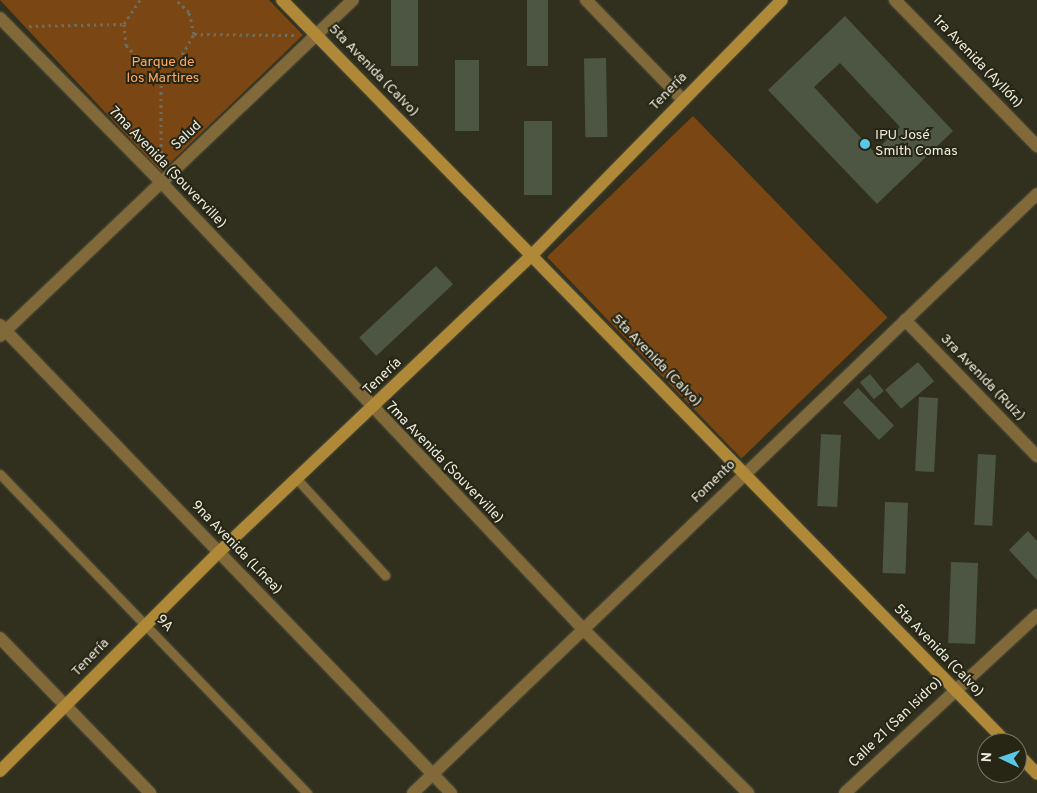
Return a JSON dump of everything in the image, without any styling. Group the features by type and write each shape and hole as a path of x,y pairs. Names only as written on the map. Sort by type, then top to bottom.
{"street":[{"name":"5ta Avenida (Calvo)","path":"282,0 997,733"},
{"name":"Salud","path":"2,330 353,0"},
{"path":"586,0 682,99"},
{"name":"Tenería","path":"0,771 219,552 532,255 682,99 782,0"},
{"name":"1ra Avenida (Ayllón)","path":"895,0 1037,146"},
{"name":"7ma Avenida (Souverville)","path":"4,22 161,182 372,408 585,631 748,793"},
{"name":"Fomento","path":"413,793 585,631 744,474 1037,194"},
{"name":"3ra Avenida (Ruiz)","path":"905,320 1037,456"},
{"name":"9na Avenida (Línea)","path":"2,330 451,793"},
{"name":"Calle 21 (San Isidro)","path":"845,793 954,688 1037,616"},
{"path":"0,638 150,793"},
{"path":"1027,764 1037,774"}],"lane":[{"name":"9A","path":"0,474 307,793"},
{"path":"296,478 385,575"}],"path":[{"path":"140,0 124,24 132,54 161,66 183,56 194,34 189,12 176,0"},
{"path":"4,22 124,24"},
{"path":"194,34 317,35"},
{"path":"161,66 161,182"}],"green space":[{"name":"Parque de los Martires","path":"0,0 269,0 303,35 161,172"},
{"path":"693,116 888,317 741,458 547,257"}],"building":[{"path":"391,0 418,0 418,66 391,66"},
{"path":"527,0 548,0 548,66 527,66"},
{"path":"845,16 953,131 877,204 768,90","holes":["840,63 900,127 874,152 814,87"]},
{"path":"584,58 606,58 607,137 585,137"},
{"path":"455,60 479,60 479,131 455,131"},
{"path":"524,121 552,121 552,195 524,195"},
{"path":"436,266 453,284 376,356 359,338"},
{"path":"918,362 934,381 901,409 885,390"},
{"path":"870,374 884,391 874,399 860,382"},
{"path":"858,388 894,425 879,440 843,403"},
{"path":"919,397 938,398 934,472 915,471"},
{"path":"821,434 841,435 837,507 817,506"},
{"path":"978,454 996,455 992,526 974,525"},
{"path":"885,502 908,503 906,574 883,573"},
{"path":"1028,531 1037,541 1037,580 1009,550"},
{"path":"951,562 978,563 975,644 948,643"}],"place":[{"name":"IPU José Smith Comas","path":"865,144"}]}
